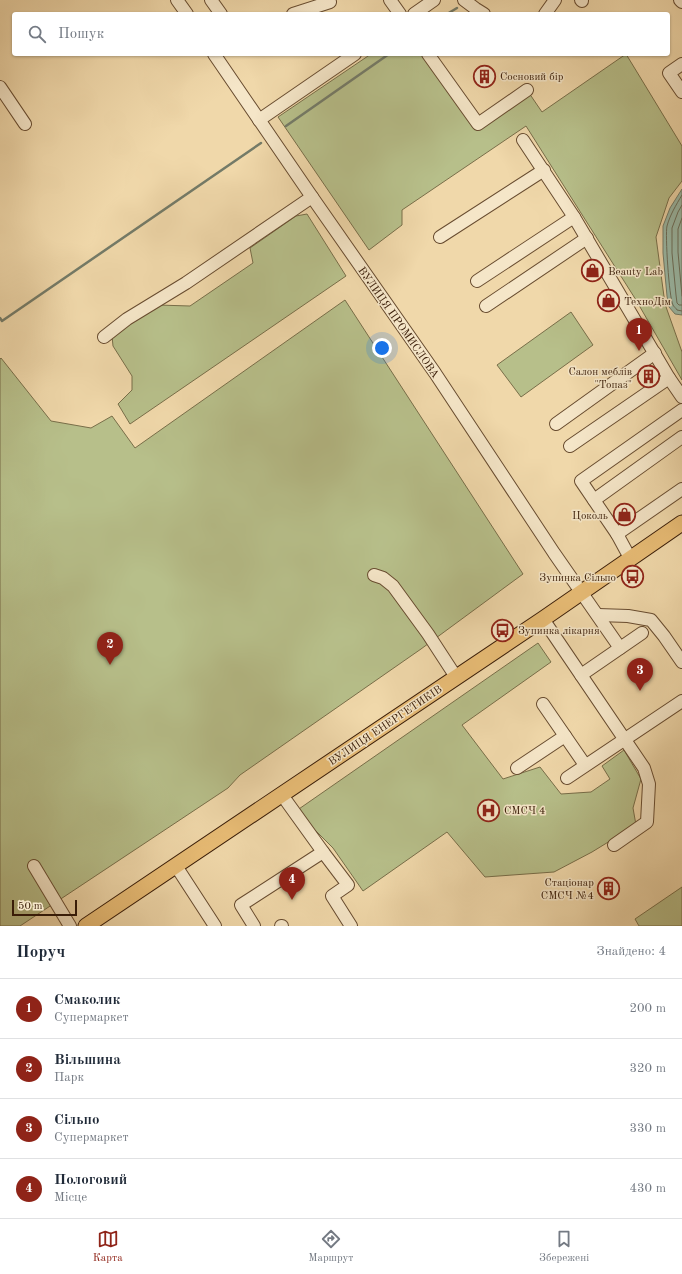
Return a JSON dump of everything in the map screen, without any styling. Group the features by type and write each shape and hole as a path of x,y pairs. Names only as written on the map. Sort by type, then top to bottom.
{"main road":[{"name":"ВУЛИЦЯ ЕНЕРГЕТИКІВ","path":"86,926 543,619 682,523"}],"street":[{"path":"177,0 186,12"},
{"path":"211,0 220,12"},
{"path":"390,0 399,12"},
{"path":"417,12 434,0"},
{"path":"464,0 481,12"},
{"path":"546,12 555,0"},
{"path":"299,12 330,2"},
{"name":"ВУЛИЦЯ ПРОМИСЛОВА","path":"215,56 435,373 554,553 620,648"},
{"path":"259,120 352,56"},
{"path":"429,56 478,124 527,90"},
{"path":"682,64 669,73 682,92"},
{"path":"0,87 26,124"},
{"path":"523,140 587,238 669,378 682,397"},
{"path":"440,237 544,170"},
{"path":"104,337 128,319 186,283 312,197"},
{"path":"477,281 574,217"},
{"path":"486,306 587,238"},
{"path":"556,424 655,352"},
{"path":"570,446 669,378"},
{"path":"630,558 617,534 581,481 682,410"},
{"path":"594,500 682,437"},
{"path":"617,534 682,489"},
{"path":"374,575 383,578 393,586 428,634 456,677"},
{"path":"598,615 628,616 650,620 664,636 682,662"},
{"path":"543,619 644,768 650,784 647,822 614,846"},
{"path":"581,675 642,633"},
{"path":"567,778 682,701"},
{"path":"543,704 585,765"},
{"path":"517,768 565,736"},
{"path":"282,794 348,885 332,896 351,926"},
{"path":"254,926 241,905 323,852"},
{"path":"34,866 70,926"},
{"path":"176,866 215,926"}],"green space":[{"path":"368,56 425,56 474,120 529,93 542,112 623,56 627,56 682,146 682,181 669,198 656,237 665,304 682,352 682,380 636,300 526,126 402,210 402,225 369,250 278,117"},
{"path":"307,214 346,276 130,424 118,404 132,390 132,376 113,346 112,336 158,305 190,306 253,263 250,248 296,216"},
{"path":"345,300 523,574 421,649 240,775 228,788 20,926 0,926 0,359 1,358 51,421 91,428 112,416 135,448"},
{"path":"571,312 593,345 521,397 497,365"},
{"path":"538,643 551,662 462,725 503,779 540,767 561,794 591,792 610,779 602,766 624,750 641,779 633,808 636,825 592,852 554,872 485,877 447,832 363,891 333,848 296,811"},
{"path":"682,887 682,926 639,926 635,919"}],"water":[{"path":"682,189 682,315 675,314 669,307 663,253 663,226 670,208"}],"waterway":[{"path":"450,12 457,8"},
{"path":"286,126 386,56"},
{"path":"0,318 2,321 261,143"}],"place":[{"name":"Сосновий бір","path":"485,76"},
{"name":"Beauty Lab","path":"592,271"},
{"name":"ТехноДім","path":"608,301"},
{"name":"Смаколик","path":"639,351"},
{"name":"Салон меблів \"Топаз\"","path":"648,377"},
{"name":"Цоколь","path":"624,515"},
{"name":"Зупинка Сільпо","path":"632,577"},
{"name":"Зупинка лікарня","path":"503,630"},
{"name":"Вільшина","path":"110,665"},
{"name":"Сільпо","path":"640,691"},
{"name":"СМСЧ 4","path":"489,810"},
{"name":"Стаціонар СМСЧ №4","path":"609,888"},
{"name":"Пологовий","path":"292,900"}]}
